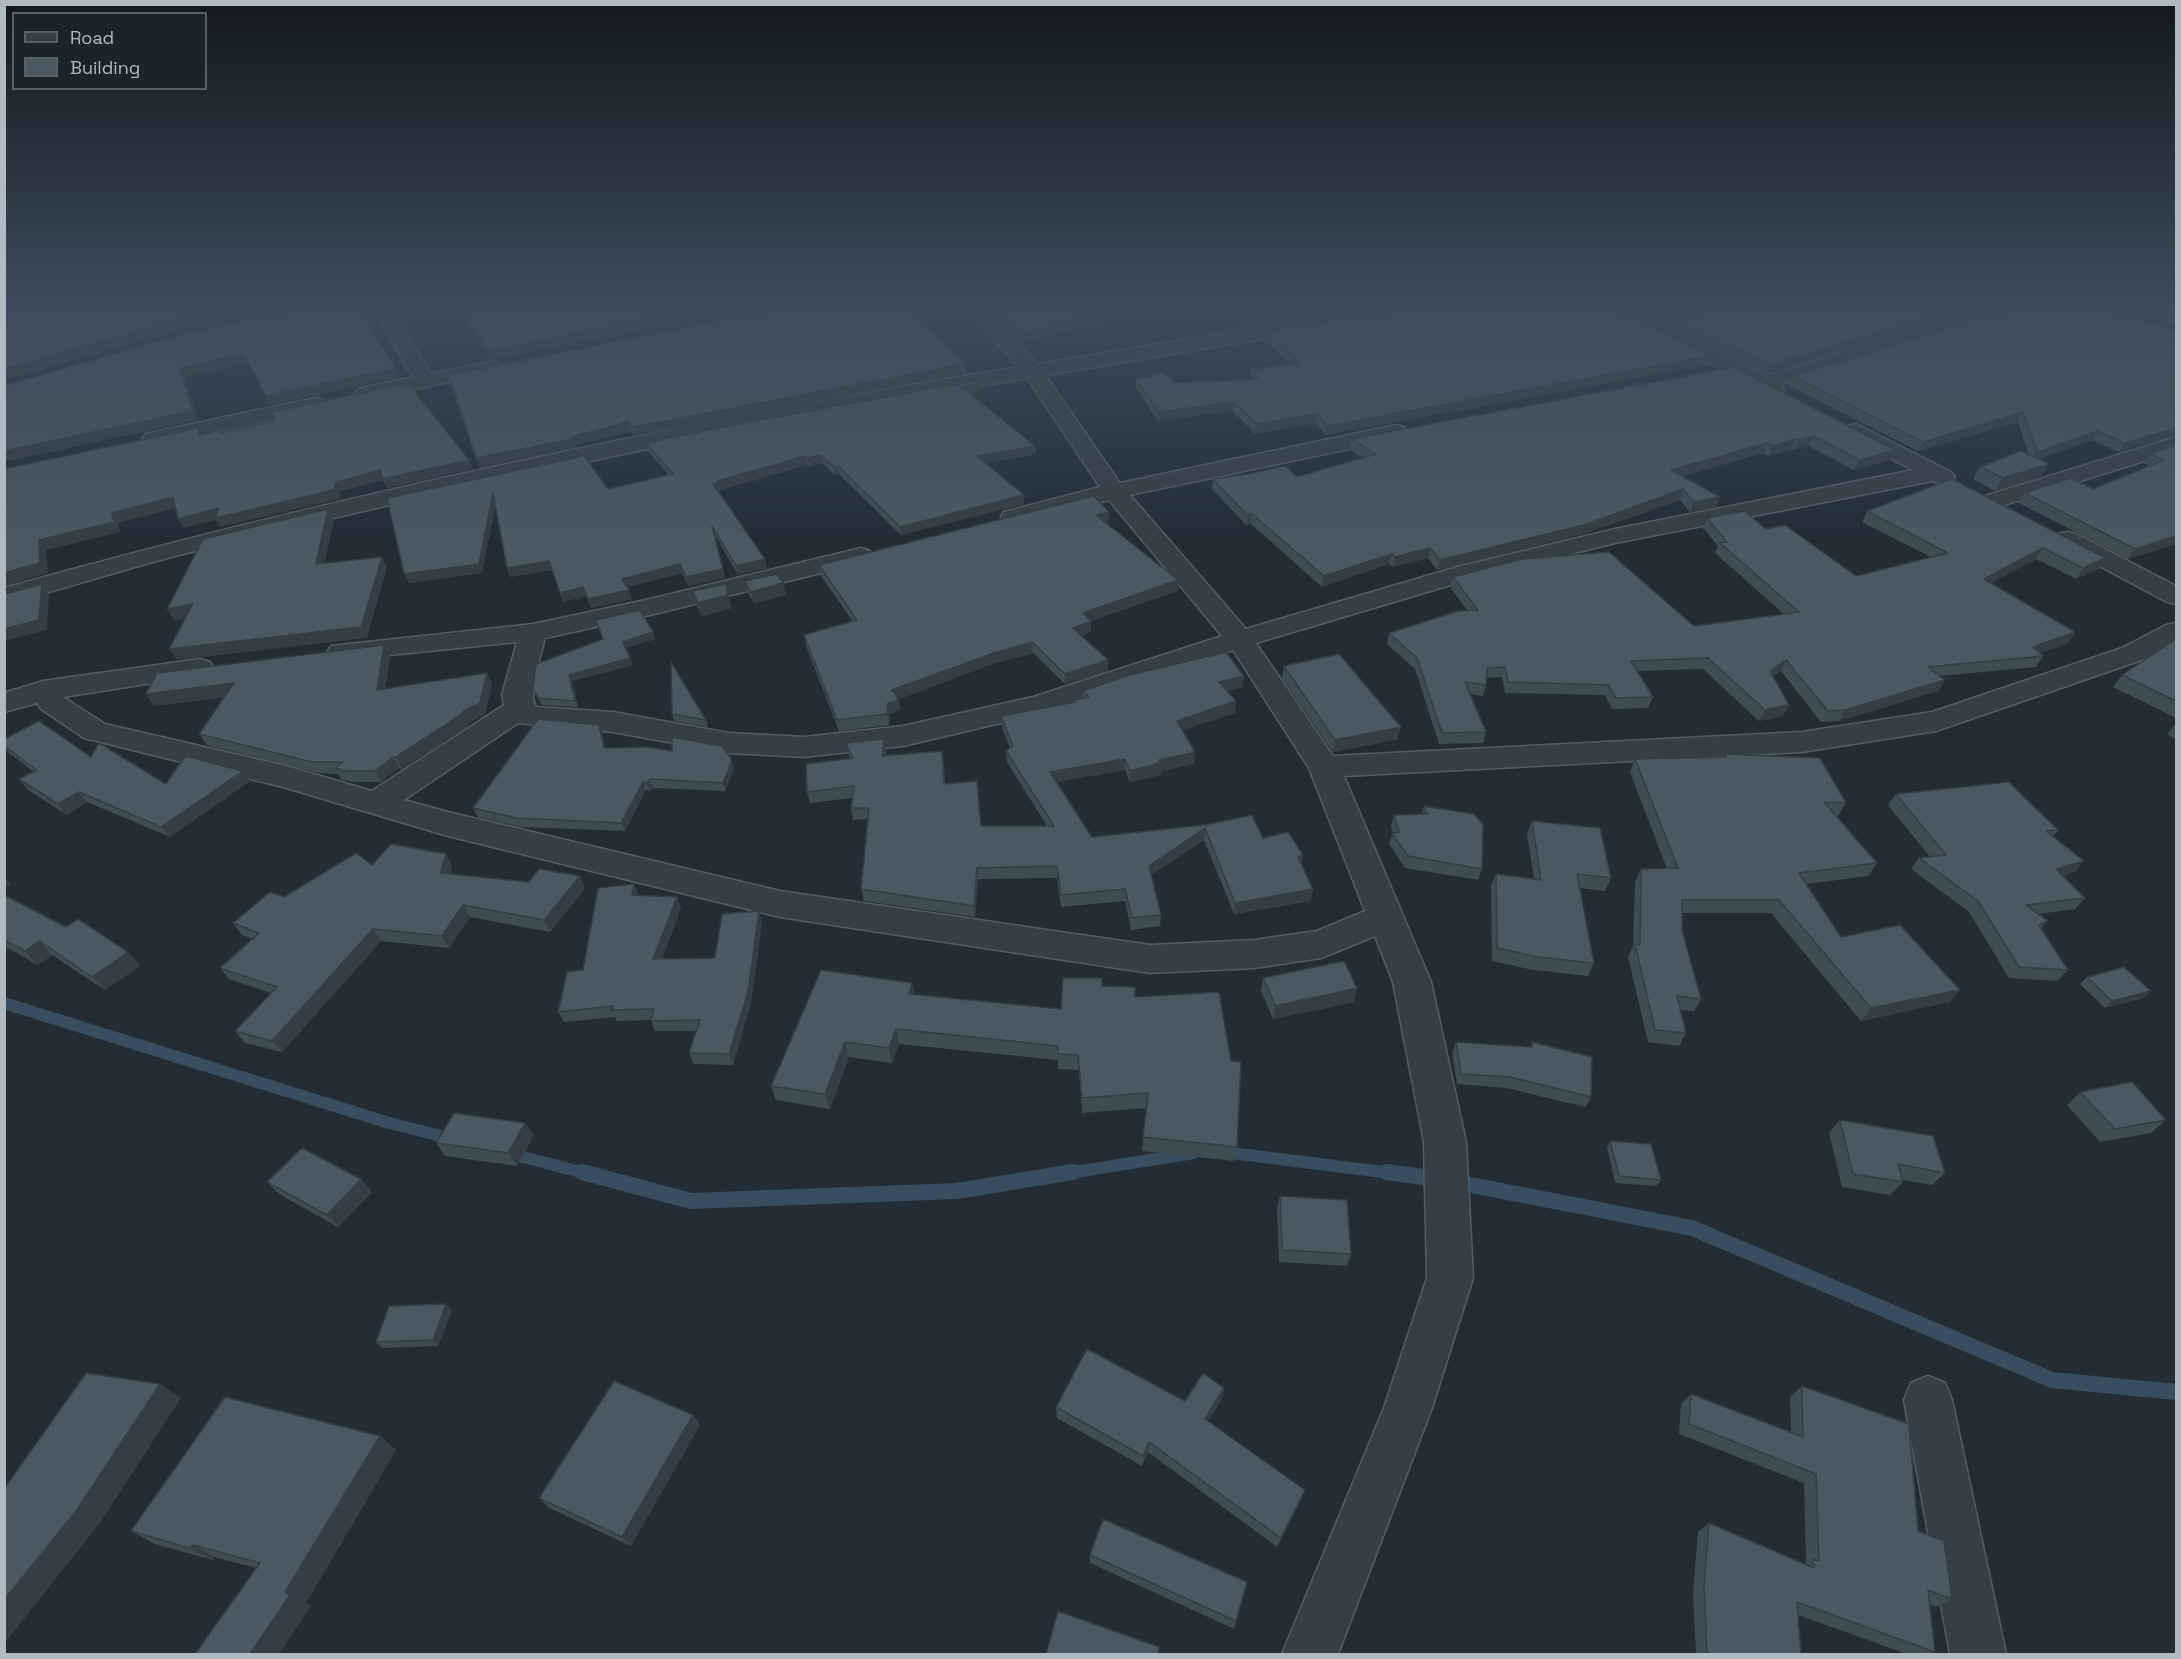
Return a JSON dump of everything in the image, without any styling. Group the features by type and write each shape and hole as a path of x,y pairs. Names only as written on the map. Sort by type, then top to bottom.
{"street":[{"path":"133,444 396,387"},
{"path":"4,596 176,548 424,489 720,427 937,387"},
{"path":"1044,387 1114,491 1240,639 1324,766 1412,982 1445,1142 1450,1278 1408,1408 1310,1654"},
{"path":"1773,387 1795,399"},
{"path":"1835,420 2024,517"},
{"path":"991,522 1114,491 1318,446 1422,427"},
{"path":"1977,493 2176,444"},
{"path":"533,632 517,695 520,708 528,716 613,722 729,743 804,747 903,736 1039,705 1240,639 1466,572 1708,517 1935,473"},
{"path":"2044,527 2176,596"},
{"path":"322,653 533,632 662,604 879,551"},
{"path":"1324,766 1802,742 1936,721 2132,654 2176,631"},
{"path":"4,703 43,690 89,682 229,665"},
{"path":"43,690 51,702 95,732 286,777 448,824 780,904 1150,959 1254,954 1321,944 1384,918"},
{"path":"377,803 520,708"},
{"path":"1928,1400 1978,1654"}],"building":[{"path":"4,387 186,387 193,411 4,451"},
{"path":"261,387 307,387 265,396"},
{"path":"387,387 412,387 469,460 382,479 381,470 336,482 334,490 215,518 219,508 178,519 173,497 112,513 114,522 39,540 40,563 4,573 4,469 198,428 200,435 219,430 220,433 275,421 272,412"},
{"path":"453,387 842,387 633,427 628,422 571,437 572,439 476,458"},
{"path":"939,387 963,387 1035,446 977,456 1024,495 900,527 838,466 834,467 820,455 808,458 805,456 717,481 718,483 713,484 765,559 736,566 712,526 723,569 686,577 680,564 622,579 629,590 588,599 583,587 560,593 549,561 507,568 493,493 479,564 404,574 387,498 584,456 608,489 673,474 646,443"},
{"path":"1142,387 1538,387 1327,426 1317,414 1256,424 1234,402 1159,412"},
{"path":"1625,387 1774,387 1895,450 1859,460 1814,436 1773,446 1767,443 1671,470 1720,497 1694,502 1683,489 1587,524 1440,560 1430,548 1395,557 1392,554 1324,576 1251,513 1248,516 1213,479 1285,466 1297,477 1376,454 1351,439"},
{"path":"1815,387 2176,387 2176,428 2125,443 2098,431 2037,452 2023,412 1923,442"},
{"path":"2176,445 2176,536 2135,549 2025,493 2071,478 2093,489 2164,460 2150,454"},
{"path":"2021,451 2049,464 2003,478 1980,467"},
{"path":"1952,479 2106,558 2083,568 2043,548 1984,579 2075,632 2033,647 2043,656 1928,667 1945,680 1845,710 1828,711 1786,660 1770,671 1789,705 1765,710 1708,658 1631,661 1653,697 1616,698 1609,685 1508,682 1505,667 1487,668 1486,685 1465,682 1486,732 1442,733 1417,658 1389,633 1458,611 1478,610 1453,577 1522,559 1609,552 1694,626 1799,612 1720,543 1727,542 1707,518 1744,511 1766,529 1785,525 1856,576 1948,553 1867,511"},
{"path":"1094,496 1109,512 1096,515 1178,580 1083,613 1091,621 1073,628 1108,660 1065,674 1032,642 994,653 892,690 899,700 888,703 887,714 837,720 804,635 857,620 819,565"},
{"path":"328,509 316,564 382,557 361,627 169,649 193,604 167,609 203,539"},
{"path":"777,574 783,583 751,592 745,581"},
{"path":"42,584 39,620 4,629 4,594"},
{"path":"726,584 728,595 698,603 693,591"},
{"path":"640,610 653,632 623,642 630,658 569,675 575,701 539,698 533,689 536,664 603,639 596,620"},
{"path":"2176,639 2176,701 2122,675"},
{"path":"384,645 377,690 487,673 480,703 465,710 375,771 344,771 335,768 343,762 312,762 199,734 234,683 146,694 157,673"},
{"path":"1226,652 1244,676 1219,682 1236,701 1177,721 1195,752 1159,760 1161,763 1130,771 1125,759 1050,772 1092,837 1204,825 1252,815 1263,838 1288,832 1303,855 1298,857 1313,889 1235,903 1205,828 1149,866 1161,915 1132,918 1125,889 1061,895 1057,866 977,868 974,906 861,889 869,808 851,808 854,786 807,792 806,764 853,758 846,743 884,739 882,756 942,751 944,784 977,781 981,826 1054,826 1006,751 1013,746 1001,716 1075,702 1074,700 1089,697 1083,691 1126,676"},
{"path":"1339,654 1401,727 1335,740 1284,666"},
{"path":"671,662 706,720 672,714"},
{"path":"538,719 599,725 604,748 648,747 672,751 672,737 722,746 732,760 723,783 650,779 647,783 643,782 621,823 516,818 473,808"},
{"path":"39,721 91,757 99,743 166,784 185,756 243,771 161,827 79,792 58,804 19,779 37,770 4,746 4,739"},
{"path":"1724,754 1820,758 1846,803 1824,802 1877,863 1799,873 1841,937 1900,925 1960,990 1871,1008 1779,900 1682,900 1682,930 1701,999 1677,996 1686,1033 1655,1030 1635,944 1640,945 1641,869 1678,868 1635,759 1726,757"},
{"path":"2009,782 2058,830 2046,831 2084,861 2056,869 2085,898 2026,905 2048,921 2039,925 2068,970 2019,967 1978,901 1919,858 1946,855 1896,794"},
{"path":"1424,806 1474,814 1483,824 1482,869 1408,856 1392,833 1399,832 1394,815 1427,814"},
{"path":"1532,821 1600,828 1611,878 1577,874 1594,963 1538,957 1497,948 1496,874 1541,880"},
{"path":"391,844 446,854 440,873 529,882 539,869 580,876 544,920 463,905 442,936 373,929 272,1041 235,1031 277,987 220,968 259,933 233,923 270,892 284,897 356,853 372,865"},
{"path":"634,884 632,895 677,897 653,959 715,958 722,914 759,911 748,992 729,1054 689,1053 700,1020 651,1021 654,1009 612,1010 613,1006 558,1012 567,972 583,970 598,888"},
{"path":"4,895 66,927 78,919 128,952 92,977 39,941 25,951 4,940"},
{"path":"1344,961 1357,988 1276,1006 1263,978"},
{"path":"2124,967 2151,991 2112,1001 2087,977"},
{"path":"821,970 912,983 909,994 1061,1009 1063,978 1102,978 1102,986 1135,987 1135,997 1219,992 1231,1061 1241,1062 1237,1147 1143,1137 1148,1093 1082,1098 1078,1055 1058,1054 1058,1046 896,1029 889,1048 845,1042 825,1094 771,1086"},
{"path":"1456,1042 1532,1047 1532,1042 1592,1057 1591,1097 1510,1077 1461,1074"},
{"path":"2132,1082 2166,1120 2115,1129 2080,1092"},
{"path":"454,1113 525,1123 508,1153 436,1143"},
{"path":"1840,1120 1933,1136 1945,1173 1898,1164 1903,1182 1853,1174"},
{"path":"1610,1141 1651,1144 1661,1180 1619,1176"},
{"path":"302,1148 361,1179 327,1215 267,1182"},
{"path":"1280,1196 1347,1200 1351,1254 1282,1250"},
{"path":"446,1304 433,1340 376,1342 389,1306"},
{"path":"1087,1349 1185,1401 1203,1373 1224,1388 1205,1419 1305,1490 1281,1538 1149,1442 1143,1456 1056,1407"},
{"path":"86,1373 160,1384 76,1511 4,1600 4,1489"},
{"path":"614,1381 693,1415 622,1537 539,1498"},
{"path":"1802,1386 1909,1424 1918,1531 1944,1541 1952,1599 1928,1590 1935,1652 1797,1602 1801,1654 1707,1654 1704,1586 1709,1523 1814,1568 1813,1559 1819,1561 1816,1474 1689,1424 1691,1394 1803,1437"},
{"path":"225,1397 380,1436 285,1592 290,1595 250,1654 195,1654 260,1563 193,1545 190,1548 131,1531"},
{"path":"1103,1519 1247,1582 1236,1621 1090,1555"},
{"path":"1058,1611 1159,1647 1158,1654 1046,1654"}],"waterway":[{"path":"4,1003 386,1122 452,1139"},
{"path":"1224,1152 1398,1174"},
{"path":"508,1153 588,1174"},
{"path":"1063,1174 1194,1153"},
{"path":"582,1172 691,1201 957,1191 1073,1172"},
{"path":"1386,1172 1438,1179"},
{"path":"1456,1182 1692,1228 2052,1380 2176,1392"}]}
